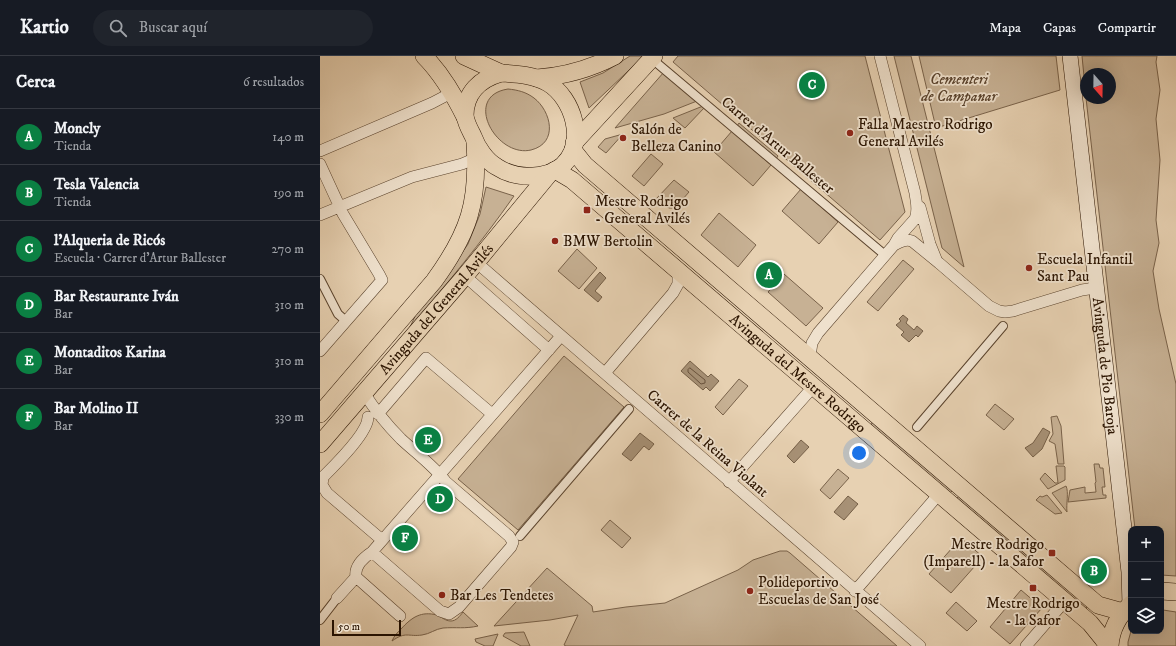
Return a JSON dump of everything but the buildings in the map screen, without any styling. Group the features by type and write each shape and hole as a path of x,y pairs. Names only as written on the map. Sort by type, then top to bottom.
{"main road":[{"path":"424,56 440,74 452,92 465,117 476,150 496,167 513,174 530,176 552,172 567,160 574,146 653,57"},
{"path":"464,56 501,72 537,78 574,73 602,63 615,56"},
{"name":"Avinguda de Pio Baroja","path":"1070,56 1129,572 1128,598"},
{"name":"Avinguda de Pio Baroja","path":"1078,56 1131,526"},
{"path":"465,117 467,104 472,91 478,84 488,77 501,72"},
{"path":"537,78 558,90 565,99 573,117 575,126 574,146"},
{"name":"Avinguda del Mestre Rodrigo","path":"574,146 585,165 810,356 1098,605 1128,607"},
{"name":"Avinguda del General Avilés","path":"320,414 434,281 462,238 473,204 476,184 476,150"},
{"name":"Avinguda del Mestre Rodrigo","path":"552,172 572,180 678,270 1090,623 1109,646"},
{"name":"Avinguda del General Avilés","path":"320,444 465,276 552,172"},
{"path":"359,399 351,395 353,390 380,357 380,345"},
{"path":"1164,591 1176,592"},
{"path":"1109,646 1113,630 1128,607"}],"street":[{"path":"880,56 931,250 939,263"},
{"name":"Carrer d'Artur Ballester","path":"653,57 885,256"},
{"path":"320,152 432,103 452,92"},
{"path":"320,215 412,178 462,164 476,150"},
{"path":"320,164 340,207 382,280 320,351"},
{"path":"810,356 812,343 818,333 915,219 918,210 915,193"},
{"path":"894,245 901,241 912,241 994,309 1005,312 1082,290 1096,288"},
{"name":"Carrer de la Reina Violant","path":"476,262 920,646"},
{"path":"605,373 673,293 678,284 678,270"},
{"path":"465,276 549,350"},
{"path":"320,279 338,314 346,321"},
{"path":"917,427 1003,326"},
{"path":"793,342 810,338 818,333"},
{"path":"400,616 356,577 355,572 357,566 372,552 561,336"},
{"name":"Avinguda del General Avilés","path":"382,540 327,493 322,485 324,477 357,439 373,416 426,358 492,414"},
{"path":"729,482 813,387"},
{"path":"359,399 373,416 440,474 446,482 509,536 516,539"},
{"path":"372,552 440,611 449,614 459,607 629,409"},
{"path":"855,591 939,494"},
{"path":"320,620 356,577"},
{"path":"1026,646 1064,602"}],"green space":[{"path":"630,56 644,56 589,108 580,82 603,73"},
{"path":"678,56 865,56 905,212 880,240 673,62"},
{"path":"894,56 911,56 964,267 942,248"},
{"name":"Cementeri de Campanar","path":"919,56 1056,56 1060,90 936,128"},
{"path":"1082,56 1157,56 1156,62 1160,90 1156,119 1160,160 1156,220 1159,243 1153,271 1159,309 1176,384 1176,576 1164,575 1164,526 1135,526 1087,104 1116,104 1116,68 1083,68"},
{"path":"664,72 697,101 664,114 615,128"},
{"path":"508,89 522,92 531,96 545,111 548,118 549,134 546,141 540,146 531,150 518,150 506,145 496,136 489,125 486,113 487,103 494,94"},
{"path":"703,106 705,107 685,128 673,118"},
{"path":"739,123 778,156 776,159 737,126"},
{"path":"732,131 771,165 753,186 714,152"},
{"path":"623,134 606,153 598,147 605,139"},
{"path":"651,154 663,164 644,186 632,176"},
{"path":"674,180 689,192 675,208 669,208 656,199"},
{"path":"486,187 514,196 464,263 410,327 418,310 468,244 480,214"},
{"path":"801,189 838,222 819,244 782,211"},
{"path":"719,213 756,245 738,267 701,235"},
{"path":"577,249 597,268 579,289 558,271"},
{"path":"903,260 914,269 878,311 867,302"},
{"path":"784,274 823,308 806,326 768,292"},
{"path":"564,356 624,407 518,530 458,479"},
{"path":"739,379 748,386 723,415 715,407"},
{"path":"995,404 1014,419 1004,430 986,415"},
{"path":"1057,416 1061,426 1064,464 1058,464 1055,444 1049,441 1053,434 1051,417"},
{"path":"873,421 954,489 950,493 871,425"},
{"path":"1094,464 1099,464 1100,468 1103,468 1105,487 1102,487 1103,495 1106,495 1106,498 1068,502 1070,490 1085,487 1085,493 1096,492"},
{"path":"1056,466 1065,467 1065,480 1048,489 1040,479 1045,473 1055,483 1058,483"},
{"path":"838,469 849,478 830,499 820,490"},
{"path":"1066,486 1067,491 1067,512 1052,493"},
{"path":"960,495 1087,605 1086,610 957,498"},
{"path":"1047,495 1062,513 1055,514 1036,500 1040,496 1042,497"},
{"path":"610,520 631,538 622,548 601,530"},
{"path":"961,538 983,557 951,593 929,574"},
{"name":"Polideportivo Escuelas de San José","path":"780,551 787,551 790,553 897,646 566,646 564,645 578,615 550,620 494,626 547,568 592,606 593,612 665,603 738,570 753,560"},
{"path":"1021,590 1042,608 1010,644 990,627"},
{"path":"956,602 977,621 967,631 946,613"},
{"path":"1164,610 1176,612 1176,646 1128,646 1130,634 1164,634"},
{"path":"463,612 478,626 437,629 428,634 404,635 392,641 405,625 417,616 431,614 437,615 445,620 453,621"},
{"path":"524,632 530,646 521,646 503,636 505,633"},
{"path":"498,634 493,646 485,646 476,642 475,639"}],"water":[{"path":"600,272 606,278 595,291 602,297 598,302 584,290"},
{"path":"903,315 908,319 906,323 914,330 917,326 923,331 918,337 916,335 909,342 901,335 904,332 896,325 901,321 899,319"},
{"path":"690,361 708,377 711,374 719,381 710,391 706,387 703,390 681,371"},
{"path":"1043,428 1050,432 1042,449 1033,457 1025,448 1033,443"},
{"path":"640,433 654,444 649,450 644,446 631,461 622,454"},
{"path":"801,440 809,447 794,463 787,456"},
{"path":"848,496 858,504 844,520 834,512"}],"place":[{"name":"l'Alqueria de Ricós","path":"812,85"},
{"name":"Falla Maestro Rodrigo General Avilés","path":"850,133"},
{"name":"Salón de Belleza Canino","path":"623,138"},
{"name":"Mestre Rodrigo - General Avilés","path":"587,210"},
{"name":"BMW Bertolin","path":"555,241"},
{"name":"Escuela Infantil Sant Pau","path":"1029,268"},
{"name":"Moncly","path":"769,275"},
{"name":"Montaditos Karina","path":"428,440"},
{"name":"Bar Restaurante Iván","path":"440,499"},
{"name":"Bar Molino II","path":"405,538"},
{"name":"Mestre Rodrigo (Imparell) - la Safor","path":"1052,553"},
{"name":"Tesla Valencia","path":"1094,571"},
{"name":"Mestre Rodrigo - la Safor","path":"1033,588"},
{"name":"Polideportivo Escuelas de San José","path":"750,591"},
{"name":"Bar Les Tendetes","path":"442,595"}]}
